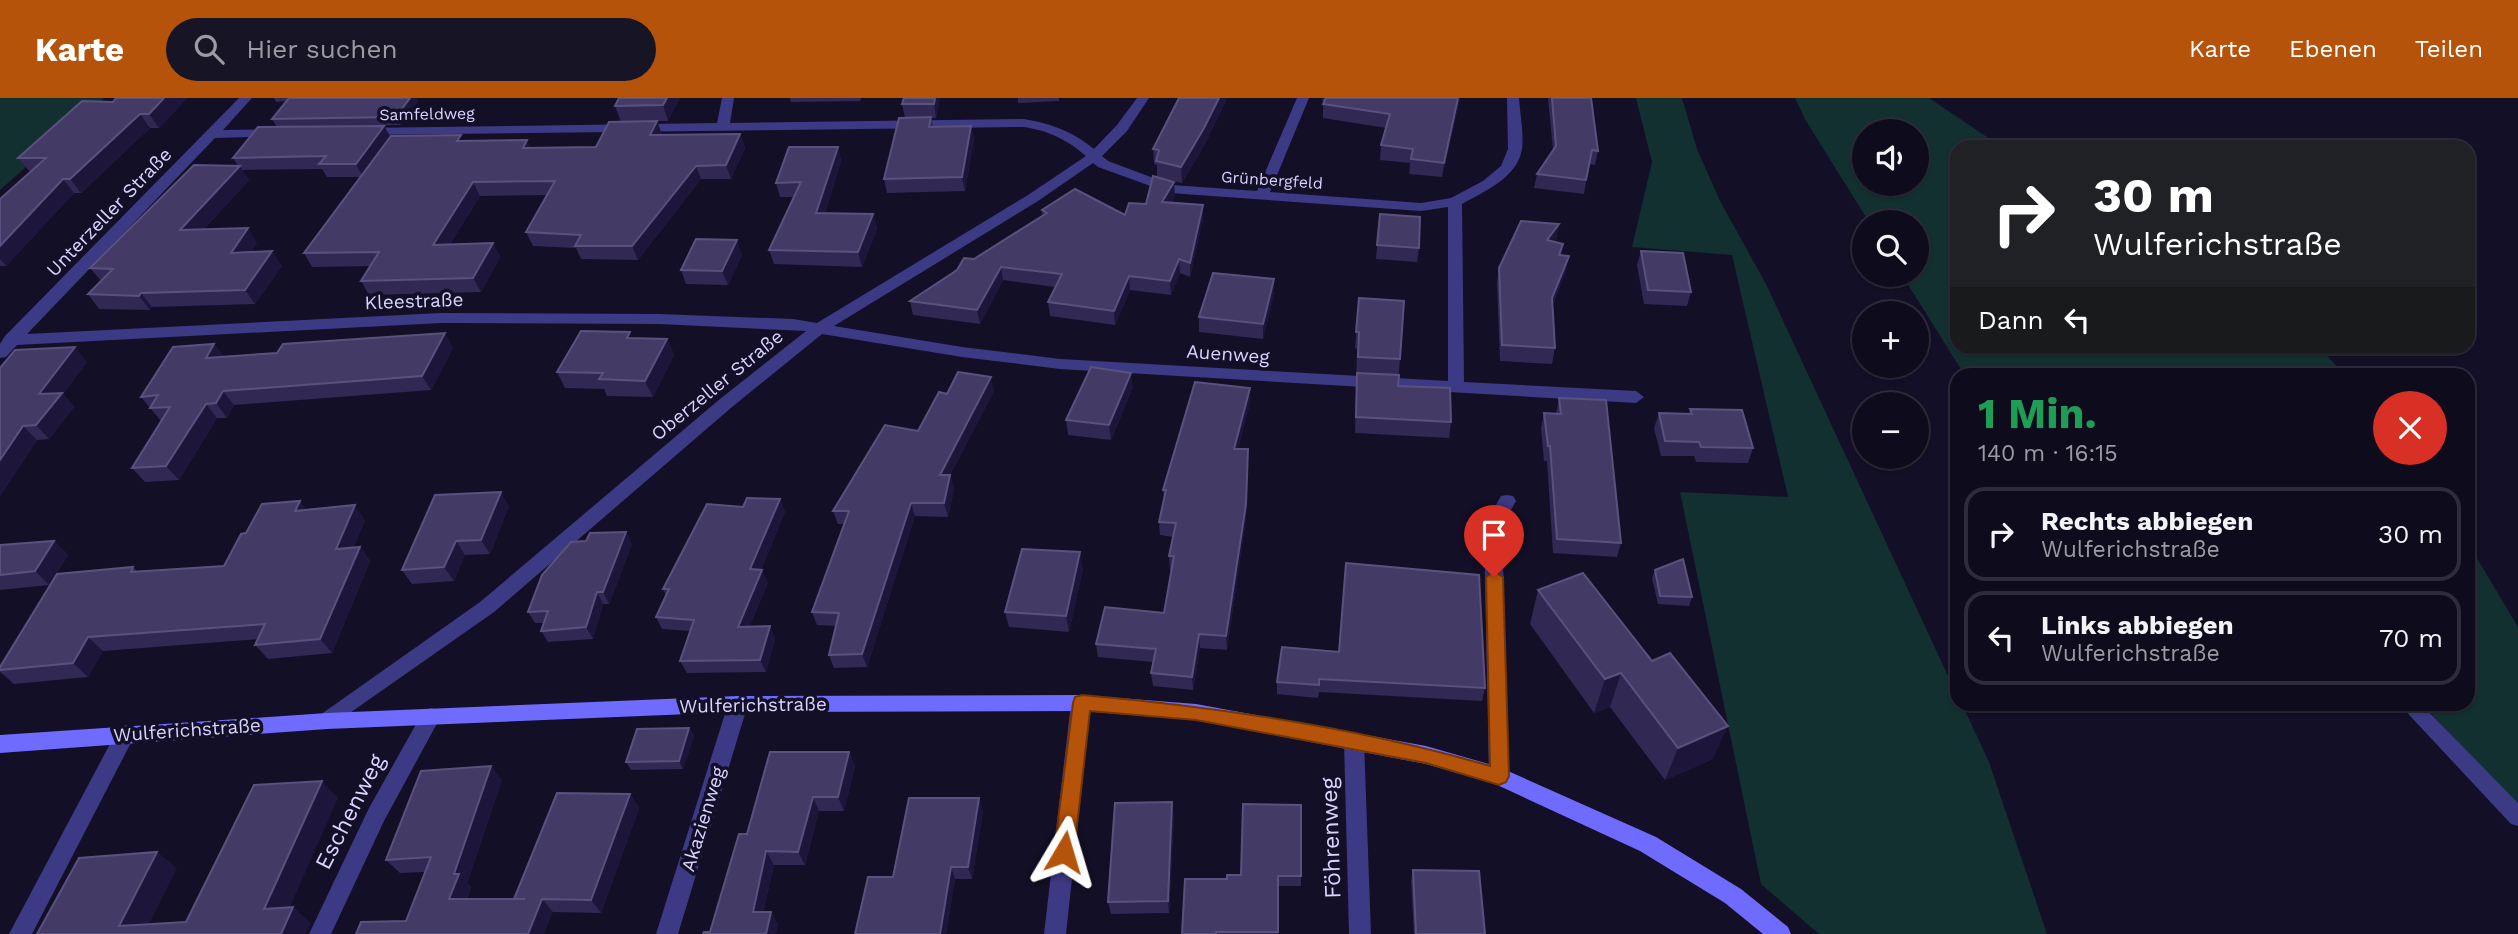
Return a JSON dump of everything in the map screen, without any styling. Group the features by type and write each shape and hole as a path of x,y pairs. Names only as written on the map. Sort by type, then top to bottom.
{"main road":[{"name":"Wulferichstraße","path":"0,744 126,733 327,721 738,704 1082,703 1196,712 1426,755 1499,776 1648,844 1733,896 1780,934"}],"street":[{"name":"Unterzeller Straße","path":"0,353 246,98"},
{"path":"723,126 728,98"},
{"name":"Oberzeller Straße","path":"327,721 487,607 726,402 818,329 1033,198 1094,156 1122,128 1143,98"},
{"path":"1261,197 1303,98"},
{"name":"Grünbergfeld","path":"1094,156 1103,164 1170,188 1261,197 1421,207 1455,202 1488,184 1507,167 1514,149 1513,98"},
{"name":"Samfeldweg","path":"349,132 1024,123 1048,127 1073,138 1094,156"},
{"path":"213,134 295,133"},
{"path":"1455,202 1456,387"},
{"name":"Kleestraße","path":"10,340 428,318 521,317 793,324 818,329"},
{"name":"Auenweg","path":"818,329 962,352 1060,364 1636,397"},
{"path":"1499,776 1493,526 1507,500"},
{"path":"1055,934 1082,703"},
{"name":"Akazienweg","path":"667,934 738,704"},
{"path":"2416,711 2518,817"},
{"name":"Eschenweg","path":"320,934 376,814 431,716"},
{"path":"20,934 126,733"},
{"name":"Föhrenweg","path":"1354,741 1360,934"}],"green space":[{"path":"0,98 104,98 0,190"},
{"path":"1636,98 1682,98 1697,149 1720,201 1766,284 1950,680 1950,711 1965,711 1989,762 2047,934 1819,934 1761,884 1680,492 1788,497 1732,255 1632,247 1652,162"},
{"path":"1795,98 1929,98 1992,140 1950,140 1950,352 1929,318 1929,301 1918,301 1910,287 1929,287 1929,210 1862,210 1853,196 1929,196 1929,119 1852,119 1852,195 1806,121"},
{"path":"1951,354 2326,354 2338,368 1960,368"},
{"path":"2475,555 2518,627 2518,806 2429,711 2475,711"}],"building":[{"path":"116,98 164,98 149,114 140,114 70,179 63,179 0,246 0,199 46,158 18,158 82,101 113,102"},
{"path":"289,98 410,98 396,117 272,119"},
{"path":"619,98 667,98 663,105 615,106"},
{"path":"904,98 935,98 934,104 902,104"},
{"path":"1179,98 1219,98 1181,167 1156,161 1159,150 1153,149"},
{"path":"1326,98 1458,98 1444,163 1411,159 1413,149 1381,145 1390,114 1323,104"},
{"path":"1552,98 1591,98 1598,151 1592,150 1586,180 1537,174 1556,146"},
{"path":"931,117 929,127 971,126 962,177 884,179 899,118"},
{"path":"657,121 650,135 740,134 726,165 696,166 632,246 575,246 581,235 526,232 555,181 473,182 433,245 493,243 473,278 361,281 379,252 304,253 391,136 461,135 457,141 527,140 523,148 596,147 609,122"},
{"path":"384,126 356,164 319,164 326,156 233,158 258,127"},
{"path":"789,147 838,147 816,213 873,214 858,252 769,250 801,182 776,183"},
{"path":"194,165 240,166 180,230 248,228 231,253 272,251 245,290 141,293 139,296 88,294 113,269 90,268"},
{"path":"1153,176 1174,182 1162,202 1203,205 1190,263 1179,259 1170,281 1129,276 1114,311 1048,302 1062,274 1001,267 977,310 910,301 957,270 964,258 974,259 1047,213 1042,210 1075,189 1125,215 1129,203 1146,204"},
{"path":"1380,214 1420,217 1419,248 1377,245"},
{"path":"1521,221 1559,224 1547,240 1563,244 1559,255 1569,256 1552,298 1555,348 1502,345 1499,268"},
{"path":"696,239 737,240 722,271 681,270"},
{"path":"1641,251 1683,253 1691,292 1648,290"},
{"path":"1213,273 1274,279 1263,324 1199,317"},
{"path":"1359,298 1404,301 1400,359 1358,357 1359,332 1356,332"},
{"path":"581,331 630,332 627,338 667,339 645,381 599,379 603,373 557,372"},
{"path":"445,333 422,376 223,391 216,403 206,404 166,466 132,468 170,407 150,408 158,395 141,397 173,347 214,344 206,358 277,353 283,344"},
{"path":"75,347 39,394 62,393 36,425 23,426 0,460 0,368 15,350"},
{"path":"1091,367 1131,373 1109,425 1066,420"},
{"path":"958,372 991,377 940,475 950,475 944,503 911,503 862,654 829,655 839,613 812,612 849,511 833,511 885,425 918,431 939,392 947,394"},
{"path":"1357,373 1399,375 1398,386 1450,388 1451,422 1356,417"},
{"path":"1195,382 1250,388 1234,449 1248,449 1246,504 1226,636 1199,634 1192,677 1151,673 1156,649 1096,644 1105,607 1164,613 1174,556 1169,556 1176,523 1159,522 1166,490 1163,490"},
{"path":"1559,398 1606,400 1621,543 1557,539 1550,446 1544,413 1561,414"},
{"path":"1690,409 1742,410 1753,448 1701,447 1699,442 1665,441 1659,413 1692,414"},
{"path":"501,492 481,540 456,541 444,567 402,570 435,495"},
{"path":"747,498 780,499 750,569 762,570 738,627 770,626 760,660 680,661 694,620 656,617 669,589 663,589 707,504 743,507"},
{"path":"300,501 295,511 355,505 336,549 360,547 320,639 255,645 265,624 88,637 73,663 0,670 57,574 133,567 131,572 224,566 241,534 246,533 262,504"},
{"path":"626,532 603,592 597,592 586,627 541,631 548,611 528,612 542,575 571,542 586,541 590,533"},
{"path":"54,541 35,571 0,575 0,545"},
{"path":"1022,549 1080,552 1066,616 1005,612"},
{"path":"1683,559 1692,597 1660,596 1655,570"},
{"path":"1346,563 1479,575 1485,688 1319,679 1319,685 1277,682 1282,647 1339,652"},
{"path":"1583,573 1652,661 1670,653 1728,726 1678,748 1621,673 1605,679 1538,590"},
{"path":"689,728 679,761 626,762 637,729"},
{"path":"770,752 849,752 838,797 813,797 798,852 766,851 753,912 771,912 766,934 703,934 710,932 739,834 747,834"},
{"path":"491,766 454,874 459,874 449,899 514,899 557,793 630,794 591,900 542,899 528,934 356,934 361,922 406,921 431,857 386,860 421,771"},
{"path":"322,781 264,909 293,907 281,934 37,934 79,858 157,852 119,926 186,922 254,785"},
{"path":"909,798 979,798 968,867 951,867 940,934 855,934 868,877 893,877"},
{"path":"1172,802 1168,901 1108,902 1115,803"},
{"path":"1243,804 1301,805 1301,876 1278,876 1278,932 1182,934 1185,879 1227,879 1227,875 1241,875"},
{"path":"1413,870 1479,871 1485,934 1416,934"}],"route":[{"path":"1064,852 1082,703 1196,712 1426,755 1499,776 1494,577"}]}
